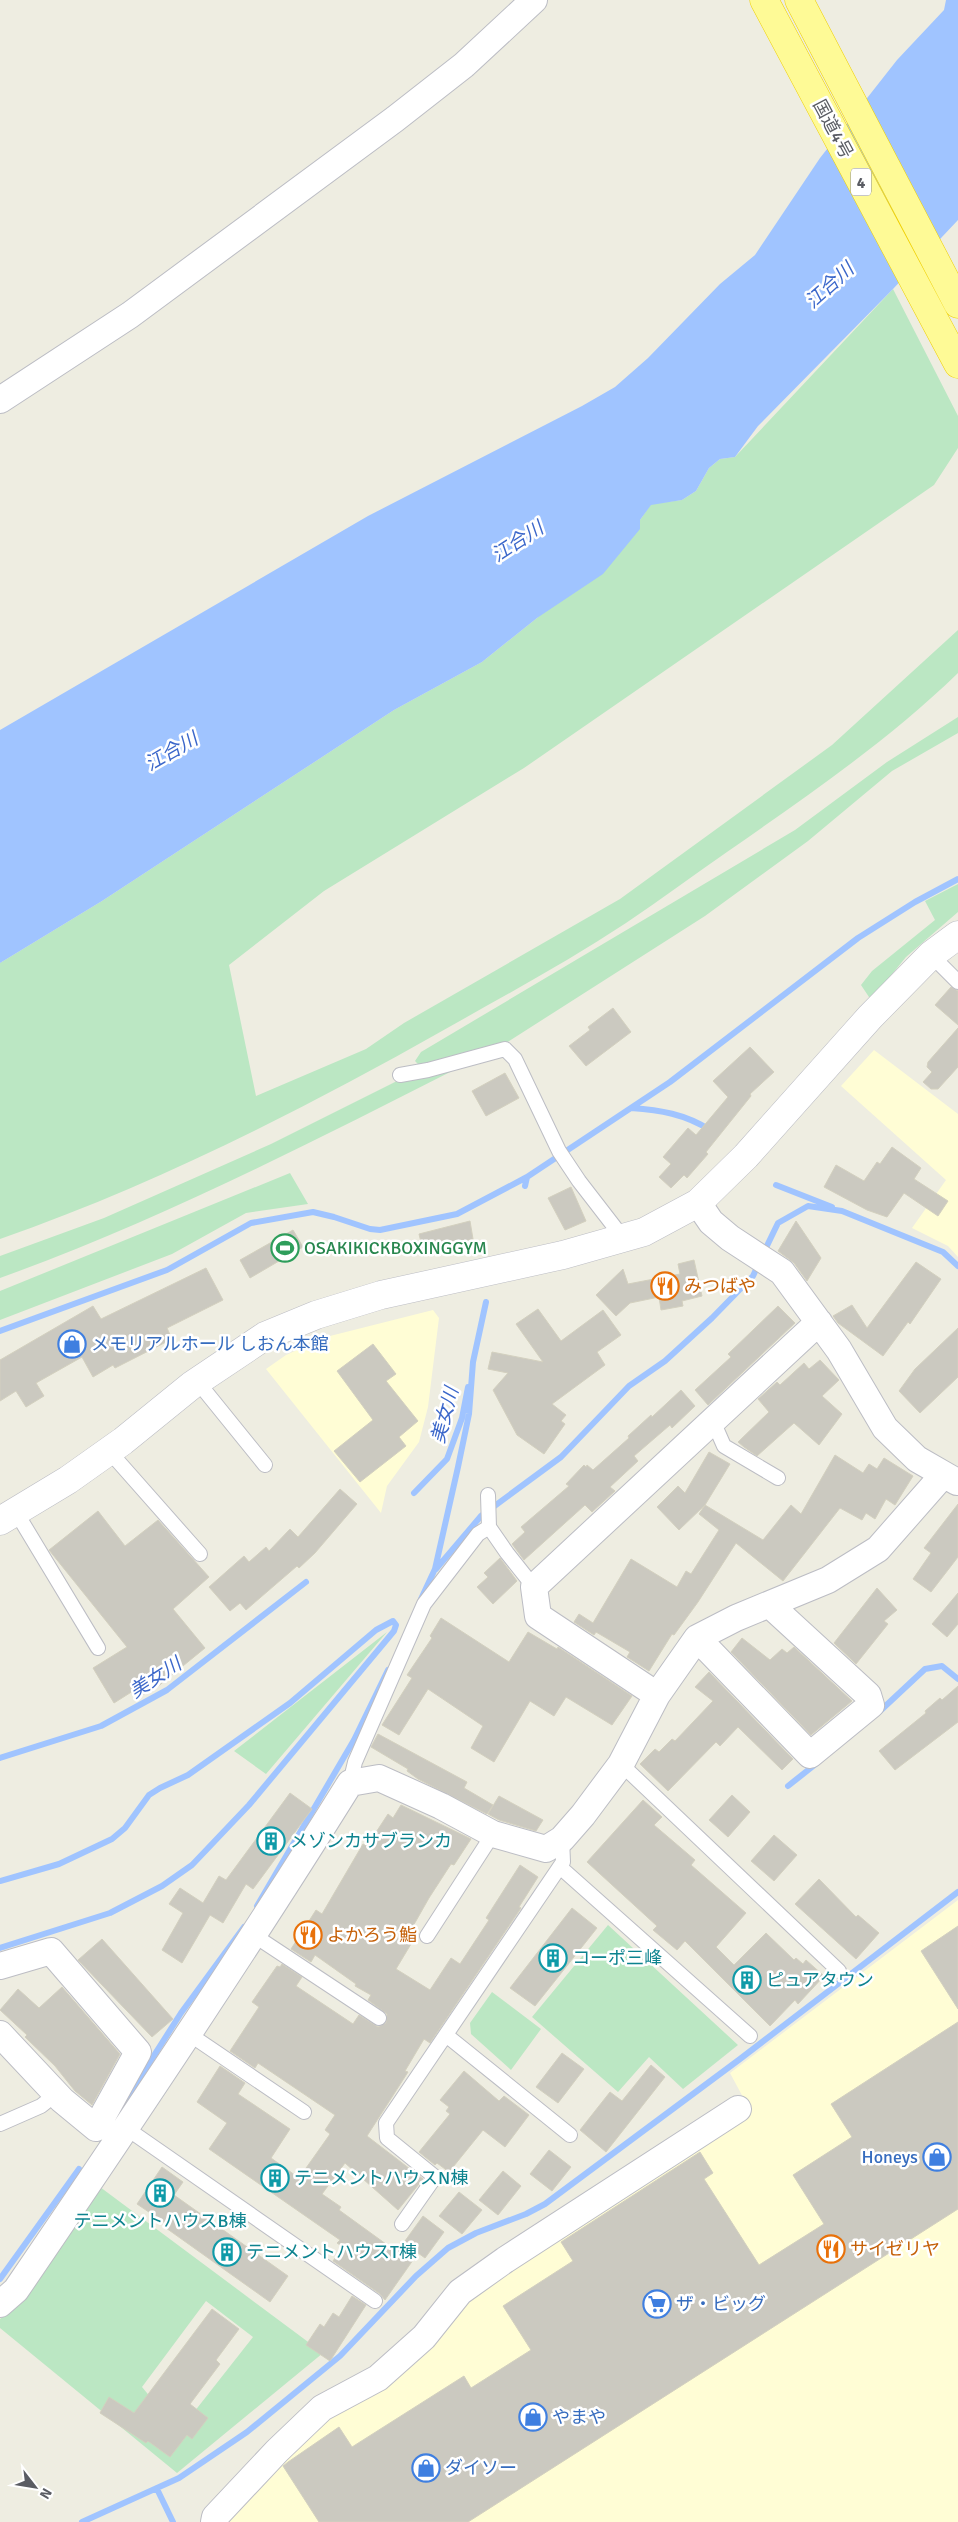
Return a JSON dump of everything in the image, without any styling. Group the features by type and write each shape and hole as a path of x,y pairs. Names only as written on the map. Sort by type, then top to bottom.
{"highway":[{"name":"国道4号","path":"764,0 958,364"},
{"name":"国道4号","path":"799,0 958,304"}],"street":[{"path":"0,400 130,315 395,120 464,66 534,0"},
{"path":"8,1516 109,1451 197,1381 265,1336 316,1315 381,1296 563,1255 644,1232 698,1203 746,1156 870,1017 931,955 958,935"},
{"path":"0,2304 16,2290 113,2133 189,2034 255,1936 350,1782 379,1778 441,1806 493,1834 546,1849 562,1839 583,1815 621,1764 658,1695 697,1638 736,1618 828,1580 878,1549 950,1479 917,1459 885,1428 839,1350 782,1272 752,1253 711,1222 698,1203"},
{"path":"658,1695 538,1616 534,1587 819,1322"},
{"path":"697,1638 810,1755 871,1705 868,1695 770,1605"},
{"path":"0,1966 51,1952 138,2052 113,2133"},
{"path":"0,2034 56,2094 113,2133"},
{"path":"214,2522 215,2517 277,2451 322,2408 378,2378 424,2337 460,2292 505,2260 738,2109"}],"lane":[{"path":"931,955 958,982"},
{"path":"400,1075 428,1070 505,1049 515,1059 559,1151 578,1181 623,1238"},
{"path":"197,1381 265,1464"},
{"path":"713,1421 724,1446 778,1478"},
{"path":"109,1451 200,1554"},
{"path":"488,1494 489,1523 507,1554 534,1587"},
{"path":"8,1516 98,1648"},
{"path":"350,1782 355,1762 424,1604 478,1534 489,1523"},
{"path":"621,1764 839,1971"},
{"path":"426,1936 493,1834"},
{"path":"402,2224 435,2176 387,2138 386,2124 560,1867 563,1862 562,1839"},
{"path":"560,1867 750,2036"},
{"path":"255,1936 379,2018"},
{"path":"189,2034 304,2112"},
{"path":"446,2036 570,2135"},
{"path":"0,2124 41,2106 56,2094"},
{"path":"113,2133 375,2301"}],"shaded area":[{"path":"874,1050 958,1114 958,1257 948,1246 912,1228 946,1180 841,1086"},
{"path":"433,1310 439,1318 428,1407 419,1442 387,1486 381,1513 266,1369 286,1355 326,1337"},
{"path":"958,1900 958,2522 214,2522 215,2517 475,2290 751,2112 730,2073"}],"green space":[{"path":"893,289 958,416 958,448 934,485 524,768 324,891 229,965 256,1096 366,1049 404,1023 620,899 832,745 958,630 958,673 904,722 817,789 626,923 558,965 389,1061 280,1118 170,1171 57,1218 0,1239 0,963 102,901 394,710 482,662 537,618 640,520 651,504 682,500 696,491 709,468 720,459 735,457"},
{"path":"958,717 958,733 892,771 808,841 705,916 506,1043 420,1066 415,1061 421,1052 795,830 887,762"},
{"path":"958,884 958,912 906,957 871,1000 861,985 872,971 935,920 925,901"},
{"path":"458,1068 289,1153 175,1207 59,1256 0,1278 0,1256 104,1218 271,1144 401,1079"},
{"path":"290,1173 308,1204 246,1213 172,1254 0,1320 0,1291"},
{"path":"387,1632 266,1774 234,1751"},
{"path":"608,1925 738,2045 683,2089 649,2057 618,2092 532,2017"},
{"path":"492,1992 541,2029 511,2070 471,2034 470,2023"},
{"path":"100,2187 323,2353 177,2473 0,2328 0,2319 17,2306","holes":["206,2301 253,2337 187,2421 172,2423 142,2387"]}],"water":[{"name":"江合川","path":"946,0 958,0 958,220 758,426 735,457 720,459 709,468 696,491 682,500 651,505 640,520 640,529 603,574 537,618 482,662 394,710 102,901 0,963 0,730 368,516 582,406 615,387 648,358 720,284 755,255 820,158 897,60 944,10"}],"building":[{"path":"951,987 958,991 958,1025 935,1005"},
{"path":"613,1008 631,1032 586,1066 569,1046 590,1030 588,1027"},
{"path":"958,1028 958,1067 938,1089 931,1089 923,1082 932,1072 927,1067 928,1062"},
{"path":"750,1047 774,1072 750,1094 751,1096 706,1152 708,1154 687,1178 684,1175 671,1188 659,1177 671,1164 663,1157 688,1128 696,1135 728,1097 713,1081"},
{"path":"505,1073 519,1098 486,1116 472,1091"},
{"path":"892,1147 921,1168 914,1179 948,1201 938,1216 904,1193 887,1217 867,1210 824,1187 836,1165 864,1181 877,1162 880,1164"},
{"path":"571,1187 586,1221 565,1230 548,1198"},
{"path":"470,1221 473,1239 423,1251 419,1234"},
{"path":"796,1221 821,1258 807,1281 794,1263 778,1251"},
{"path":"293,1230 303,1247 250,1278 240,1260"},
{"path":"694,1260 702,1296 682,1301 683,1306 661,1310 659,1297 630,1303 616,1316 596,1295 623,1269 628,1284 680,1274 678,1264"},
{"path":"916,1262 941,1279 910,1324 908,1322 883,1356 838,1323 833,1316 852,1305 867,1328"},
{"path":"206,1268 223,1300 167,1328 172,1339 115,1368 113,1365 93,1377 82,1357 36,1383 44,1396 26,1407 16,1391 0,1401 0,1360 93,1306 101,1319"},
{"path":"778,1306 795,1323 708,1405 695,1390 731,1357 728,1354"},
{"path":"538,1309 561,1341 603,1310 621,1335 597,1352 605,1365 552,1404 566,1415 561,1421 565,1424 544,1454 517,1435 493,1390 508,1373 488,1369 492,1352 543,1362 516,1324"},
{"path":"958,1328 958,1377 920,1413 899,1391 915,1369"},
{"path":"373,1344 396,1374 386,1381 418,1421 399,1437 406,1446 360,1482 334,1451 373,1420 337,1371"},
{"path":"820,1360 839,1380 822,1396 842,1414 819,1445 794,1423 757,1456 738,1442 769,1412 758,1399 777,1382 780,1385 804,1363 809,1369"},
{"path":"681,1390 695,1406 672,1428 670,1425 634,1456 638,1461 610,1487 615,1491 592,1512 585,1505 524,1560 512,1544 525,1532 521,1527 569,1486 566,1484 584,1465 593,1470 629,1438 628,1436 651,1415 652,1417"},
{"path":"709,1452 730,1464 705,1505 679,1530 657,1507 678,1486 685,1493"},
{"path":"835,1455 863,1473 869,1464 877,1469 884,1458 913,1476 895,1505 886,1499 875,1519 866,1513 862,1520 840,1508 783,1581 736,1543 698,1602 674,1635 672,1634 649,1671 627,1657 630,1652 596,1632 594,1635 574,1622 579,1614 593,1623 631,1559 677,1587 686,1571 691,1574 719,1530 699,1514 705,1505 763,1540 791,1505 801,1514"},
{"path":"340,1489 357,1504 315,1553 246,1610 240,1603 230,1611 209,1587 244,1556 249,1562 266,1547 269,1551 290,1529 298,1537"},
{"path":"958,1504 958,1557 931,1592 913,1579 931,1553 924,1548"},
{"path":"98,1511 125,1546 158,1520 209,1577 173,1609 205,1648 151,1692 149,1690 139,1698 133,1691 114,1703 93,1668 127,1647 49,1550"},
{"path":"500,1558 517,1581 493,1604 477,1587 488,1577 484,1573"},
{"path":"877,1588 897,1610 884,1621 888,1624 856,1664 834,1643"},
{"path":"958,1593 958,1624 947,1637 932,1624"},
{"path":"441,1618 509,1662 528,1632 557,1649 558,1647 632,1696 612,1725 566,1697 554,1716 530,1701 494,1762 471,1748 483,1726 428,1689 399,1735 382,1725 412,1678 407,1675 432,1638 430,1636"},
{"path":"742,1638 770,1660 782,1649 787,1653 794,1647 852,1701 811,1735 731,1652"},
{"path":"709,1672 793,1759 782,1770 738,1727 720,1746 716,1742 668,1791 640,1764 655,1749 659,1752 672,1739 675,1741 713,1701 695,1687"},
{"path":"958,1686 958,1722 895,1770 879,1751 926,1713 925,1711 940,1698 942,1700"},
{"path":"378,1734 467,1782 464,1788 493,1805 487,1814 418,1779 407,1771 408,1769 371,1747"},
{"path":"290,1793 312,1809 253,1889 246,1884 223,1923 210,1915 182,1963 162,1950 183,1913 169,1904 180,1888 203,1903 219,1876 226,1880"},
{"path":"732,1795 750,1812 728,1837 709,1820"},
{"path":"499,1796 543,1820 536,1831 499,1820 488,1814"},
{"path":"643,1800 662,1817 654,1825 695,1860 691,1865 746,1913 716,1947 734,1965 766,1933 794,1960 796,1958 803,1964 806,1960 824,1976 798,2004 795,2000 770,2026 685,1941 677,1950 653,1930 657,1926 587,1862"},
{"path":"401,1805 471,1839 454,1865 451,1864 429,1898 408,1935 414,1939 396,1969 430,1990 451,1958 460,1964 489,1920 486,1918 520,1865 538,1877 519,1907 521,1908 430,2043 424,2039 405,2071 408,2072 367,2136 423,2179 398,2210 345,2163 322,2194 341,2207 339,2210 397,2252 423,2216 444,2232 425,2258 418,2253 385,2300 380,2294 333,2261 343,2247 337,2243 340,2240 209,2149 227,2123 197,2102 220,2066 245,2083 238,2094 290,2129 271,2158 299,2178 328,2137 330,2134 325,2130 335,2115 258,2063 255,2068 230,2051 259,2007 252,2002 277,1966 280,1967 282,1964 302,1977 296,1986 353,2024 359,2015 378,2027 386,2023 387,2014 368,2000 371,1995 355,1986 356,1984 315,1955 311,1962 291,1949 316,1910 322,1914 363,1844 367,1846 388,1814 393,1818"},
{"path":"774,1835 797,1855 774,1881 751,1861"},
{"path":"819,1879 856,1917 858,1915 879,1933 856,1959 795,1904"},
{"name":"コーポ三峰","path":"572,1908 597,1928 535,2006 510,1988"},
{"path":"958,1926 958,2009 921,1951"},
{"path":"102,1939 173,2019 152,2037 78,1960"},
{"path":"62,1987 120,2054 92,2105 75,2091 55,2066 25,2037 27,2035 0,2010 18,1989 39,2008"},
{"path":"958,2022 958,2209 468,2522 319,2522 283,2466 339,2427 352,2447 464,2376 471,2388 531,2350 503,2306 573,2261 561,2242 700,2152 713,2173 704,2179 759,2265 824,2224 793,2175 852,2137 831,2104"},
{"path":"562,2053 584,2069 558,2103 536,2087"},
{"path":"651,2065 665,2077 606,2152 580,2130 610,2092 622,2101"},
{"path":"464,2071 499,2101 504,2096 529,2115 505,2147 483,2130 449,2172 437,2163 435,2165 419,2152 450,2114 446,2111 449,2107 440,2100"},
{"path":"549,2150 571,2167 552,2191 530,2174"},
{"name":"テニメントハウスT棟","path":"162,2167 183,2182 174,2195 288,2276 270,2302 166,2228 168,2225 137,2204"},
{"path":"503,2171 521,2186 498,2215 479,2200"},
{"path":"459,2192 482,2210 462,2234 439,2216"},
{"path":"352,2296 366,2305 330,2361 306,2345 320,2324 324,2327 333,2313 339,2317"},
{"path":"212,2309 239,2329 216,2360 220,2364 190,2404 208,2418 192,2439 187,2435 170,2457 148,2441 146,2443 100,2413 109,2397 134,2413"}],"waterway":[{"path":"525,1186 527,1177 670,1082 858,938 915,902 958,879"},
{"path":"631,1108 672,1114 691,1120 710,1130"},
{"path":"0,1331 167,1270 251,1223 313,1212 370,1229 380,1230 457,1214 527,1177"},
{"path":"776,1185 832,1207"},
{"path":"763,1254 778,1223 808,1206 842,1211 943,1252 958,1266"},
{"path":"436,1569 481,1516 561,1457 629,1386 665,1361 712,1318 753,1276 759,1263"},
{"path":"421,1599 435,1569 458,1467 469,1414 473,1362 486,1302"},
{"name":"美女川","path":"414,1493 447,1459 462,1418 468,1387"},
{"name":"美女川","path":"0,1758 101,1726 167,1690 306,1582"},
{"path":"0,1881 59,1864 112,1839 125,1828 149,1795 188,1775 290,1703 376,1630 393,1621 396,1625 394,1631 249,1805 192,1865 162,1886 110,1913 0,1948"},
{"path":"879,1712 925,1669 942,1666 958,1679"},
{"path":"257,1906 354,1740 388,1670"},
{"path":"788,1786 817,1763"},
{"path":"82,2522 179,2478 247,2432 340,2356 416,2276 448,2248 476,2233 526,2214 545,2204 740,2059 958,1892"},
{"path":"127,2098 181,2013 244,1927"},
{"path":"0,2279 79,2169"},
{"path":"157,2489 173,2522"}],"place":[{"name":"OSAKIKICKBOXINGGYM","path":"285,1248"},
{"name":"みつばや","path":"665,1286"},
{"name":"メモリアルホール しおん本館","path":"72,1344"},
{"name":"メゾンカサブランカ","path":"271,1841"},
{"name":"よかろう鮨","path":"308,1935"},
{"name":"コーポ三峰","path":"553,1958"},
{"name":"ピュアタウン","path":"747,1980"},
{"name":"Honeys","path":"937,2157"},
{"name":"テニメントハウスN棟","path":"275,2178"},
{"name":"テニメントハウスB棟","path":"160,2193"},
{"name":"サイゼリヤ","path":"831,2249"},
{"name":"テニメントハウスT棟","path":"227,2252"},
{"name":"ザ・ビッグ","path":"657,2304"},
{"name":"やまや","path":"533,2417"},
{"name":"ダイソー","path":"426,2468"}]}
